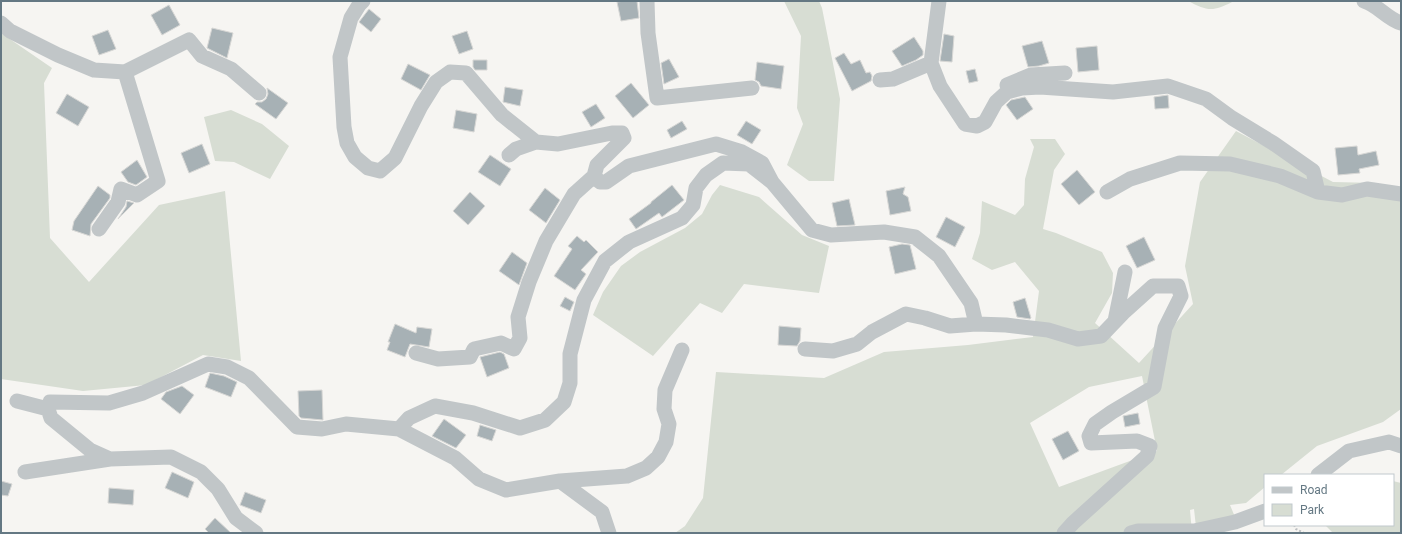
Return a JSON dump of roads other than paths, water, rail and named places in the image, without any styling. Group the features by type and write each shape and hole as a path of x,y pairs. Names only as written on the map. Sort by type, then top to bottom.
{"street":[{"path":"647,1 648,33 657,98 752,88"},
{"path":"939,1 931,63 940,86 965,124 977,126 985,122 996,102 1007,92 1022,88 1034,87 1113,92 1168,86 1206,100 1313,171 1318,192"},
{"path":"1364,1 1371,3 1385,15 1394,21 1401,23"},
{"path":"360,2 351,18 340,57 344,127 347,143 355,157 368,168 380,171 395,158 421,106 436,82 450,72 466,73 502,115 536,142"},
{"path":"1,23 10,31 58,55 94,70 125,72 188,40 202,56 231,69 259,93"},
{"path":"880,80 893,79 931,63"},
{"path":"99,229 118,202 121,189 137,195 158,182 125,72"},
{"path":"1007,92 1007,85 1031,75 1065,73"},
{"path":"416,353 438,359 470,357 474,348 501,343 514,349 520,338 518,317 529,282 546,241 574,194 594,176 597,165 624,138 622,132 558,144 536,142 516,149 509,155"},
{"path":"594,176 600,182 606,182 629,166 716,144 742,152 762,163 772,182 812,230 831,235 884,232 915,237 939,256 971,303 976,324"},
{"path":"399,430 409,418 435,406 473,413 520,428 544,420 564,402 570,383 570,354 584,300 605,261 629,242 682,218 693,205 696,188 706,175 723,163 749,164 772,182"},
{"path":"1107,192 1130,179 1180,163 1230,164 1280,176 1318,192 1342,195 1367,190 1401,194"},
{"path":"1115,321 1124,272"},
{"path":"805,349 833,351 857,344 872,332 906,314 950,326 976,324 1006,325 1048,330 1078,339 1102,336 1115,321 1153,286 1178,286 1181,296 1165,328 1154,387 1094,424 1089,436 1091,443 1137,441 1150,446 1147,456 1073,523 1064,533"},
{"path":"110,459 90,450 51,418 48,409 50,402 110,403 143,393 208,364 227,367 249,378 297,427 322,430 346,424 399,430 455,458 479,479 506,490 560,481 627,476 646,468 658,457 666,442 669,424 664,409 665,390 682,350"},
{"path":"17,401 48,409"},
{"path":"1319,474 1349,451 1389,442 1401,446"},
{"path":"25,472 110,459 171,457 201,472 218,489 236,518 256,533"},
{"path":"560,481 602,512 609,533"},
{"path":"1131,533 1138,531 1194,531 1235,522 1264,511"}]}
